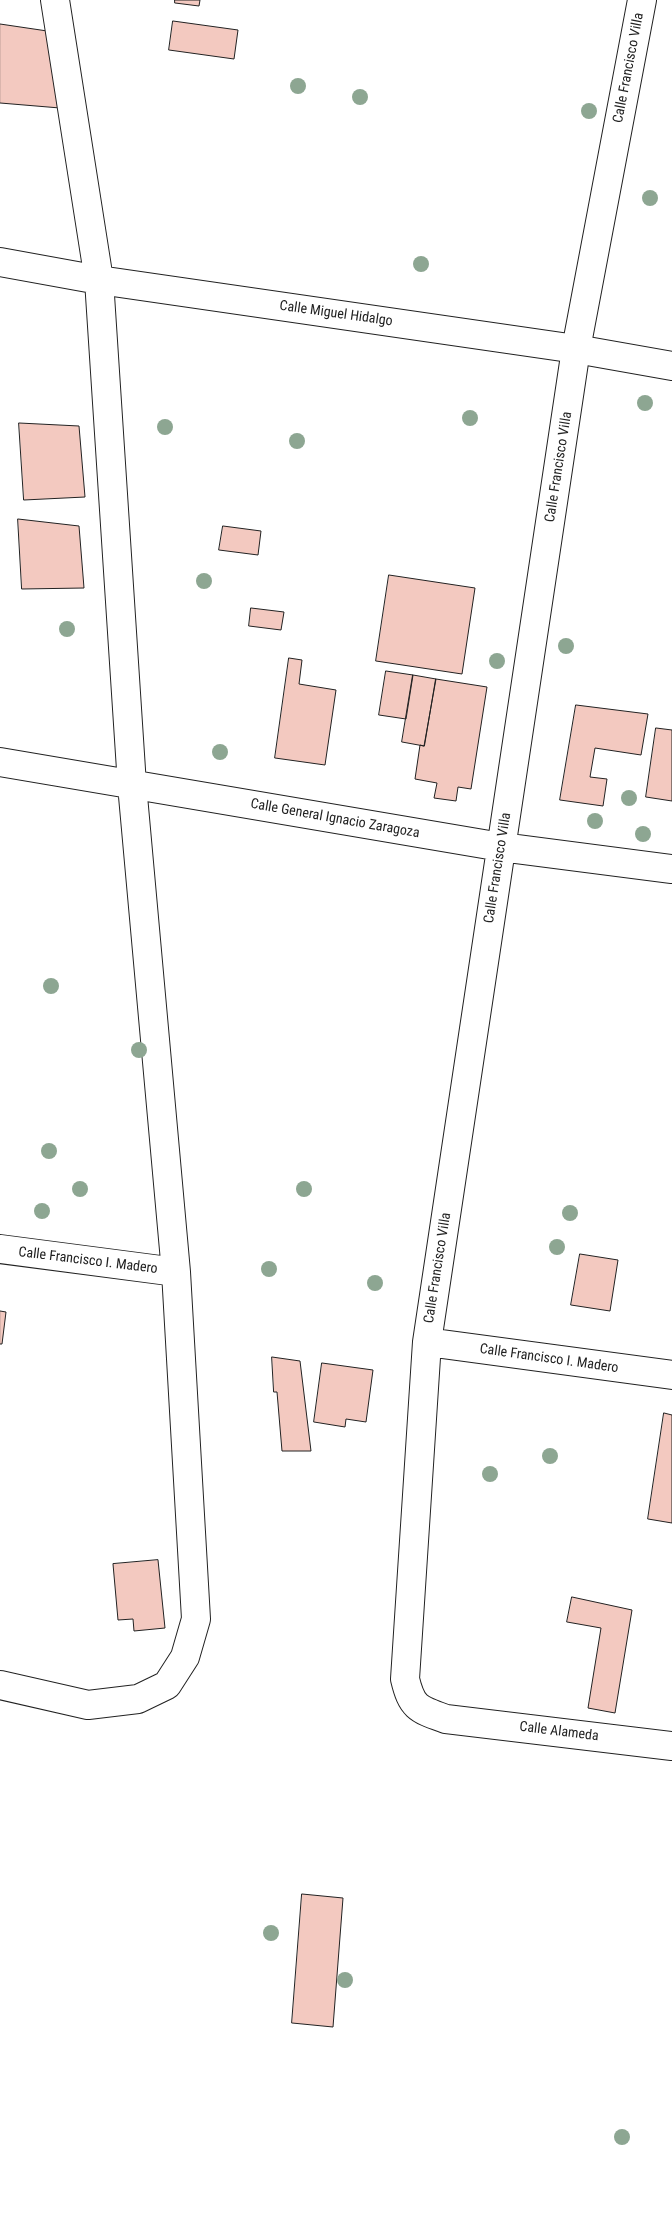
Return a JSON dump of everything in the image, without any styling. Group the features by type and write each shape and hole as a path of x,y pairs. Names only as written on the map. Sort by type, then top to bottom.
{"street":[{"path":"0,1685 88,1705 138,1699 167,1685 186,1657 196,1619 176,1272 132,785 99,280 55,0"},
{"name":"Calle Francisco Villa","path":"446,1719 424,1711 410,1699 405,1679 426,1342 576,349 642,0"},
{"name":"Calle Miguel Hidalgo","path":"0,262 99,280 576,349 672,366"},
{"name":"Calle General Ignacio Zaragoza","path":"0,762 501,847 672,869"},
{"name":"Calle Francisco I. Madero","path":"0,1249 176,1272"},
{"name":"Calle Francisco I. Madero","path":"426,1342 672,1375"},
{"name":"Calle Alameda","path":"446,1719 672,1746"}],"building":[{"path":"175,0 200,0 199,6 175,3"},
{"path":"173,21 238,30 234,59 169,50"},
{"path":"0,24 54,32 60,108 0,103"},
{"path":"19,423 79,426 85,497 24,500"},
{"path":"18,519 79,526 84,588 22,589"},
{"path":"223,526 261,531 258,555 219,550"},
{"path":"389,575 475,588 462,674 376,661"},
{"path":"251,608 284,612 281,630 249,626"},
{"path":"289,658 302,660 299,684 336,690 325,765 275,758"},
{"path":"386,671 413,675 406,719 379,715"},
{"path":"413,675 436,679 424,746 402,742"},
{"path":"436,679 487,687 471,789 458,787 456,801 434,798 437,783 415,779 420,745 424,746"},
{"path":"576,705 648,714 641,755 595,748 590,777 607,779 603,806 560,800"},
{"path":"656,728 672,730 672,801 646,797"},
{"path":"580,1254 618,1260 610,1311 571,1305"},
{"path":"0,1311 6,1312 2,1344 0,1344"},
{"path":"272,1357 300,1361 311,1451 282,1451 277,1392 274,1392"},
{"path":"322,1363 373,1370 366,1422 346,1419 345,1427 314,1422"},
{"path":"664,1413 672,1415 672,1523 648,1519"},
{"path":"158,1560 165,1628 134,1631 133,1619 118,1620 113,1564"},
{"path":"572,1597 632,1610 615,1713 588,1708 601,1628 567,1622"},
{"path":"302,1894 343,1898 333,2027 292,2023"}]}
